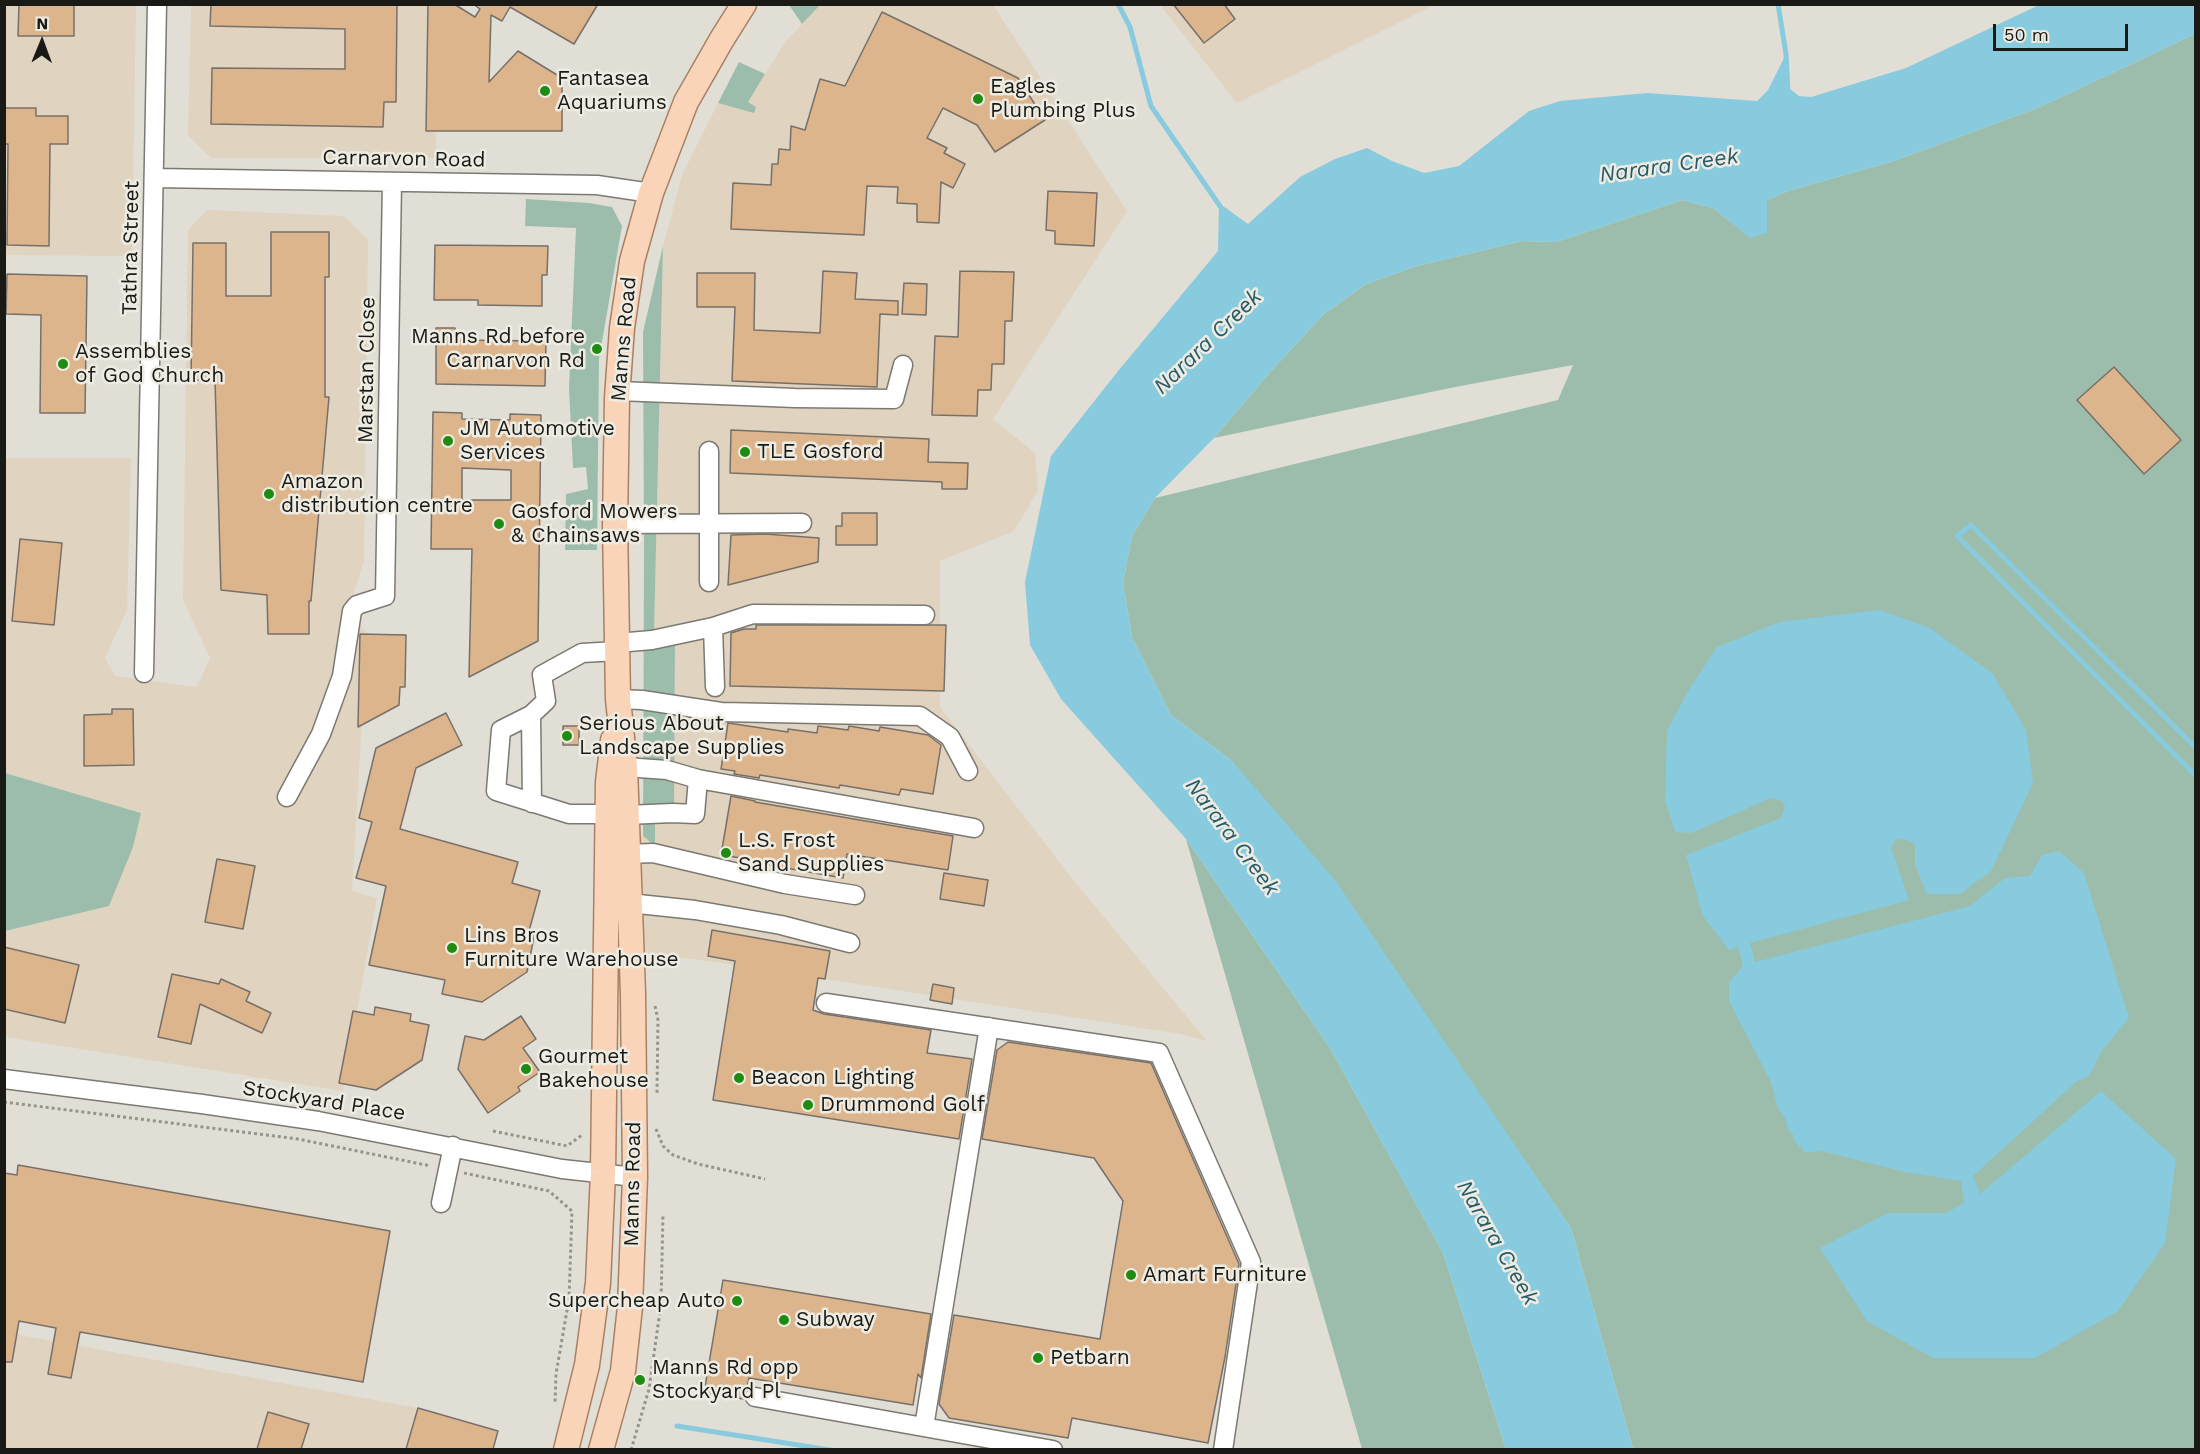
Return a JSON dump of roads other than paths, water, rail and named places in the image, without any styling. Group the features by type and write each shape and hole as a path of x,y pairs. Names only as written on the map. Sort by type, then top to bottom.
{"main road":[{"name":"Manns Road","path":"566,1449 587,1365 598,1283 617,815 625,767 618,699 615,524 618,391 626,291 651,193 687,102 744,4"},
{"name":"Manns Road","path":"601,1449 623,1371 630,1307 635,1177 633,994 628,855 608,782 618,699"}],"street":[{"name":"Tathra Street","path":"144,673 157,4"},
{"name":"Carnarvon Road","path":"155,178 597,185 651,193"},
{"name":"Marstan Close","path":"287,797 321,734 342,676 352,611 357,605 385,596 392,182"},
{"path":"618,391 795,398 894,399 903,365"},
{"path":"709,451 709,582"},
{"path":"615,524 802,523"},
{"path":"698,779 695,814 569,814 496,791 501,730 531,716 546,701 542,675 582,652 713,627 753,614 925,615"},
{"path":"713,627 715,687"},
{"path":"618,699 642,699 721,712 920,716 950,737 968,771"},
{"path":"531,716 532,803"},
{"path":"625,767 667,770 698,779 974,828"},
{"path":"628,855 653,853 786,884 855,895"},
{"path":"629,903 695,910 781,925 850,943"},
{"path":"826,1003 1160,1053 1251,1262 1223,1449"},
{"path":"924,1427 990,1027"},
{"name":"Stockyard Place","path":"4,1080 202,1104 318,1121 562,1168 635,1177"},
{"path":"441,1203 453,1146"},
{"path":"755,1397 1053,1449"}],"water":[{"name":"Narara Creek","path":"2039,5 2195,5 2195,34 2040,107 1894,161 1788,191 1767,200 1767,233 1750,238 1713,208 1682,200 1556,242 1522,241 1417,266 1366,284 1324,314 1272,370 1214,438 1155,498 1132,536 1123,583 1132,637 1171,715 1232,761 1335,880 1571,1228 1633,1449 1506,1449 1443,1253 1330,1048 1186,839 1061,699 1030,645 1025,582 1051,456 1218,251 1219,203 1248,224 1300,177 1335,159 1367,148 1392,161 1424,173 1459,166 1529,111 1560,101 1647,93 1757,101 1768,90 1786,54 1785,85 1799,96 1811,97 1906,68"},
{"path":"1880,610 1930,628 1993,674 2026,730 2033,783 1991,871 1960,894 1927,894 1915,865 1915,844 1903,839 1895,840 1891,848 1909,900 1750,943 1755,962 1970,906 2005,878 2030,876 2042,855 2059,851 2084,873 2129,1018 2101,1052 2089,1076 2076,1082 1973,1176 1980,1194 2101,1091 2176,1159 2165,1243 2118,1311 2035,1358 1933,1358 1867,1321 1820,1248 1888,1213 1946,1213 1964,1203 1961,1181 1905,1172 1822,1151 1805,1153 1793,1139 1785,1118 1778,1109 1771,1082 1729,1001 1729,982 1743,966 1738,947 1729,950 1703,916 1686,855 1781,818 1785,806 1782,801 1771,798 1691,833 1675,832 1665,799 1667,731 1688,691 1717,647 1780,622"}],"waterway":[{"path":"1118,4 1130,27 1151,106 1222,209"},
{"path":"1778,4 1786,54 1788,92"},
{"path":"2196,748 1971,525 1957,536 2196,776"},
{"path":"677,1426 830,1450"}],"place":[{"name":"Fantasea Aquariums","path":"545,91"},
{"name":"Eagles Plumbing Plus","path":"978,99"},
{"name":"Manns Rd before Carnarvon Rd","path":"597,349"},
{"name":"Assemblies of God Church","path":"63,364"},
{"name":"JM Automotive Services","path":"448,441"},
{"name":"TLE Gosford","path":"745,452"},
{"name":"Amazon distribution centre","path":"269,494"},
{"name":"Gosford Mowers & Chainsaws","path":"499,524"},
{"name":"Serious About Landscape Supplies","path":"567,736"},
{"name":"L.S. Frost Sand Supplies","path":"726,853"},
{"name":"Lins Bros Furniture Warehouse","path":"452,948"},
{"name":"Gourmet Bakehouse","path":"526,1069"},
{"name":"Beacon Lighting","path":"739,1078"},
{"name":"Drummond Golf","path":"808,1105"},
{"name":"Amart Furniture","path":"1131,1275"},
{"name":"Supercheap Auto","path":"737,1301"},
{"name":"Subway","path":"784,1320"},
{"name":"Petbarn","path":"1038,1358"},
{"name":"Manns Rd opp Stockyard Pl","path":"640,1380"}]}
